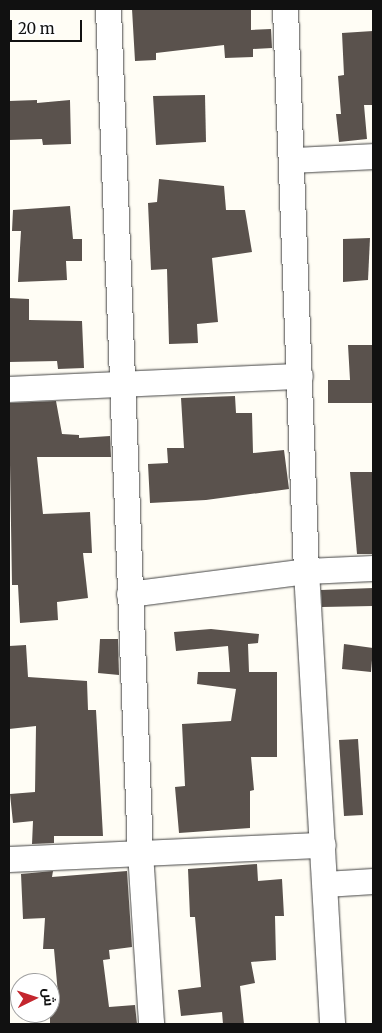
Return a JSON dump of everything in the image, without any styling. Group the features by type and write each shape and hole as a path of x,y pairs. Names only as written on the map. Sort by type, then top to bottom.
{"street":[{"path":"108,9 120,383 140,852 151,1024"},
{"path":"285,9 306,571 332,1024"},
{"path":"292,160 373,156"},
{"path":"9,388 300,376"},
{"path":"129,594 306,571 373,568"},
{"path":"9,859 140,852 323,846"},
{"path":"325,884 373,881"}],"building":[{"path":"132,9 251,9 251,30 271,29 272,48 253,49 253,57 225,58 224,45 156,53 156,60 135,61"},
{"path":"373,31 373,105 364,105 367,139 339,142 336,114 341,114 338,76 344,75 342,33"},
{"path":"205,95 206,142 156,145 153,96"},
{"path":"37,100 37,103 70,100 71,144 43,145 42,139 9,140 9,101"},
{"path":"159,179 224,186 226,210 245,210 252,252 212,258 218,322 197,324 198,343 169,344 167,269 151,270 148,203 157,202"},
{"path":"70,206 73,239 82,239 82,261 66,261 67,280 18,282 21,231 12,231 13,210"},
{"path":"370,238 368,280 343,282 343,239"},
{"path":"9,298 29,299 29,320 82,321 84,368 58,369 57,361 9,362"},
{"path":"348,345 373,345 373,403 328,403 328,380 350,380"},
{"path":"235,396 236,413 252,413 253,453 284,450 289,489 206,500 150,503 148,464 168,463 167,448 184,448 181,398"},
{"path":"56,401 62,434 79,435 79,438 110,436 111,457 37,457 43,514 90,512 92,553 83,553 88,598 57,602 58,620 20,623 18,585 12,585 9,403"},
{"path":"350,472 373,472 373,554 357,554"},
{"path":"373,588 373,606 322,607 321,590"},
{"path":"211,629 259,634 258,643 248,644 249,672 277,672 277,757 251,757 254,790 250,791 250,828 179,833 175,787 185,786 182,724 231,721 236,689 197,684 198,672 230,672 228,646 176,651 174,632"},
{"path":"100,639 118,639 119,675 98,673"},
{"path":"344,644 373,648 371,672 342,669"},
{"path":"26,645 28,677 87,681 88,710 96,710 103,836 54,836 54,843 32,844 33,821 13,823 10,794 35,792 36,726 9,729 9,646"},
{"path":"358,739 363,815 344,816 339,740"},
{"path":"257,864 258,881 282,879 284,916 275,916 276,960 251,962 255,983 240,986 244,1024 223,1024 222,1012 181,1016 178,990 201,987 195,917 190,917 188,869"},
{"path":"53,871 52,877 127,871 132,947 109,950 110,959 103,960 109,1007 135,1005 137,1024 50,1024 60,1023 60,973 56,973 54,949 43,949 45,918 23,919 21,874"}]}
